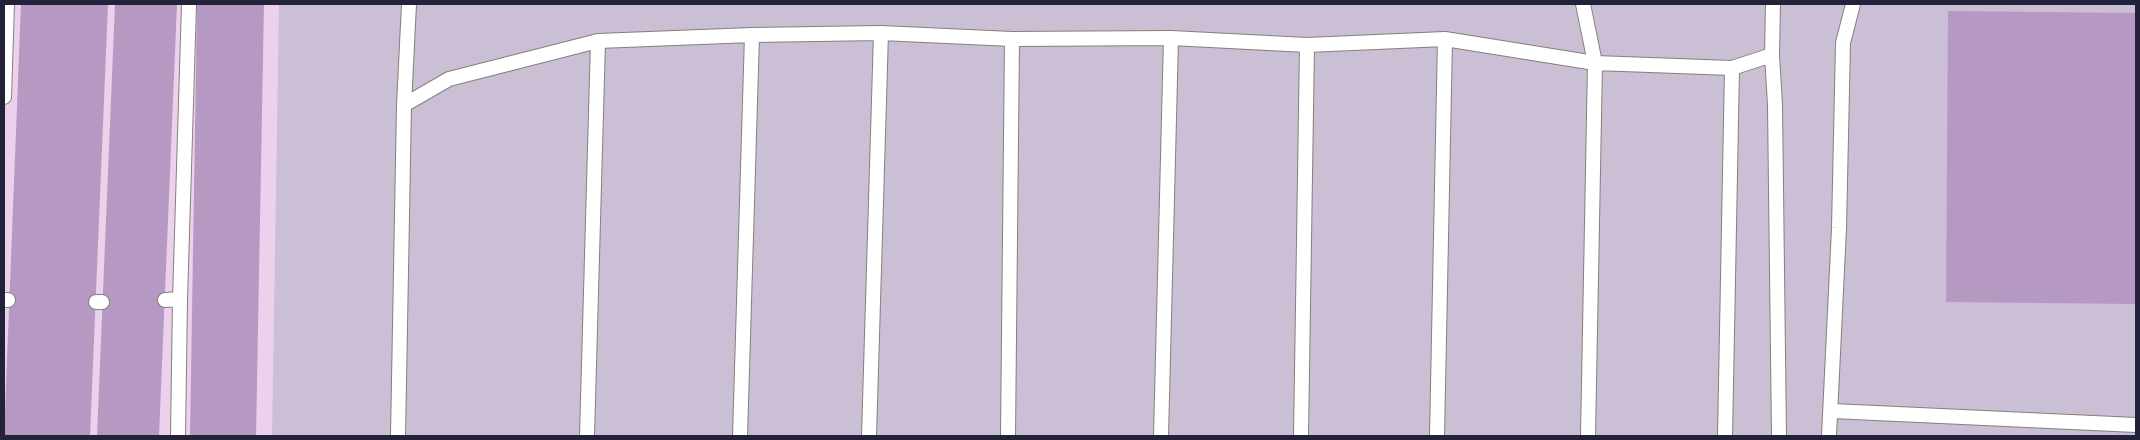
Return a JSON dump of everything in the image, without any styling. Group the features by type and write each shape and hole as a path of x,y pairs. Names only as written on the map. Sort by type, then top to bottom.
{"lane":[{"path":"4,97 7,4"},
{"path":"178,436 188,4"},
{"path":"398,436 404,105 408,4"},
{"path":"1583,4 1595,63 1588,436"},
{"path":"1772,4 1772,55 1775,105 1778,436"},
{"path":"1829,436 1832,411 1839,228 1843,42 1853,4"},
{"path":"404,105 449,79 598,41 752,35 881,33 1012,39 1171,38 1307,45 1445,39 1595,63 1732,68 1772,55"},
{"path":"869,436 881,33"},
{"path":"740,436 752,35"},
{"path":"1161,436 1171,38"},
{"path":"1008,436 1012,39"},
{"path":"1437,436 1445,39"},
{"path":"587,436 598,41"},
{"path":"1301,436 1307,45"},
{"path":"1726,436 1732,68"},
{"path":"164,300 180,300"},
{"path":"1832,411 2136,426"}],"shaded area":[{"path":"4,4 279,4 272,436 4,436"},
{"path":"279,4 2136,4 2136,436 272,436"}],"building":[{"path":"21,4 108,4 90,436 4,436"},
{"path":"115,4 177,4 159,436 97,436"},
{"path":"197,4 264,4 256,436 190,436"},
{"path":"1948,11 2136,13 2136,304 1946,302"}]}
